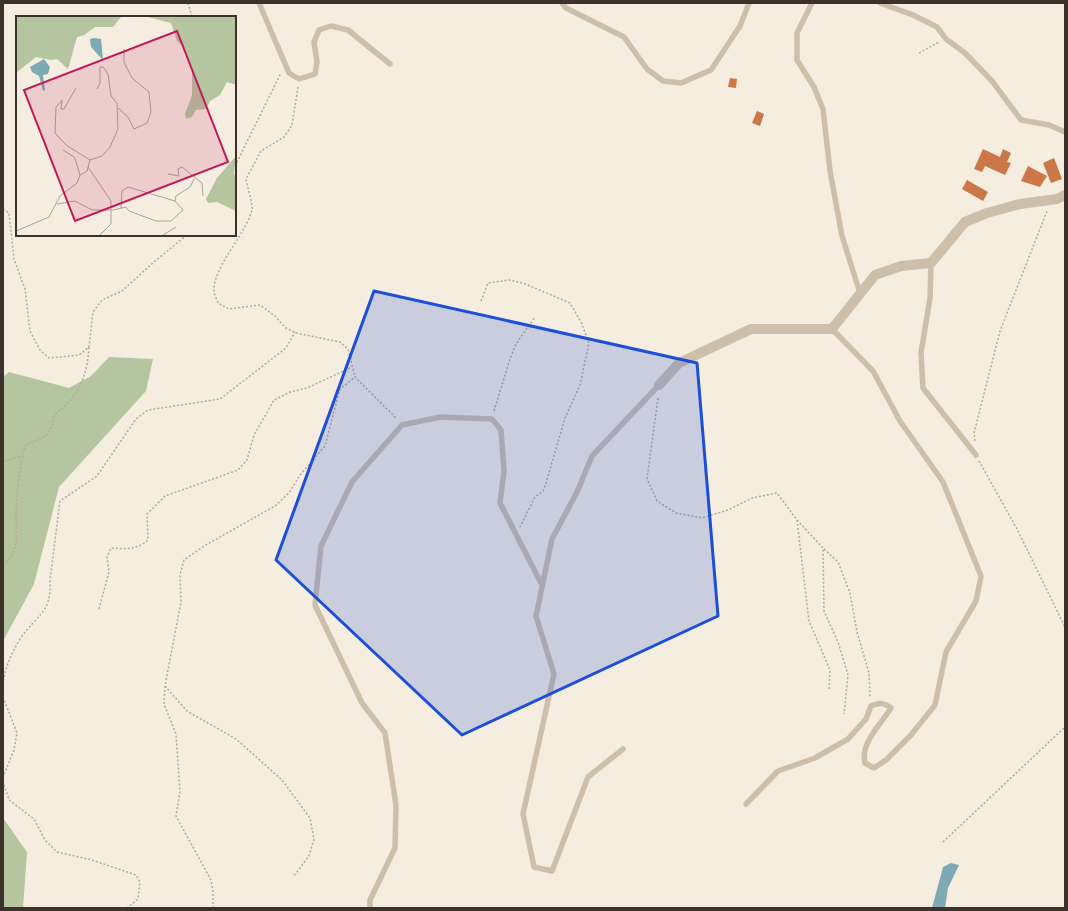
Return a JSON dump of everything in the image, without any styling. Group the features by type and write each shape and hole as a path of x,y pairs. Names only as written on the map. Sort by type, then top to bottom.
{"street":[{"path":"659,385 679,362 751,329 832,329 875,275 901,266 931,263 965,222 987,213 1020,204 1065,195"}],"lane":[{"path":"259,3 289,73 299,79 314,74 318,62 314,42 319,30 331,26 348,30 390,64"},
{"path":"562,3 566,8 624,37 648,69 662,81 681,83 711,70 740,26 749,3"},
{"path":"812,3 797,33 797,60 814,87 823,110 830,170 842,236 860,293"},
{"path":"880,3 913,15 937,27 946,39 965,53 992,81 1021,120 1049,124 1065,132"},
{"path":"931,263 930,298 921,353 923,388 976,455"},
{"path":"746,804 778,771 815,758 848,739 866,719 871,706 879,703 885,703 891,708 871,736 863,755 865,763 874,768 886,760 912,735 935,705 946,652 976,601 981,576 943,482 900,421 873,371 832,329"},
{"path":"623,749 588,777 552,871 534,867 523,814 554,674 536,616 552,539 577,492 592,456 659,385"},
{"path":"370,908 370,900 395,848 396,805 385,733 362,703 315,605 320,546 352,482 402,425 440,417 492,419 501,430 504,471 500,504 542,585"}],"path":[{"path":"188,3 192,16"},
{"path":"919,53 946,39"},
{"path":"236,164 286,64"},
{"path":"299,79 292,125 284,136 260,151 246,179 252,208 247,223 234,243 216,279 214,292 218,303 229,309 260,305 275,316 286,328 294,332 340,342 348,349 355,377 402,425"},
{"path":"1051,199 1000,332 974,433 976,455 1016,529 1065,628"},
{"path":"3,208 9,213 14,259 25,289 30,331 40,350 49,358 79,355 89,347"},
{"path":"3,565 14,552 17,537 16,512 22,471 22,456 26,444 44,438 53,427 54,415 76,396 88,364 93,312 102,300 122,292 155,261 186,236"},
{"path":"481,301 488,283 509,280 523,283 570,303 581,322 589,343 580,385 565,418 543,491 535,497 528,514 516,534"},
{"path":"492,419 510,358 516,344 535,317"},
{"path":"3,685 5,668 21,638 44,611 50,593 50,580 60,501 97,476 136,419 148,410 220,399 286,348 294,332"},
{"path":"99,609 109,572 107,557 111,548 140,547 148,540 147,514 165,496 238,470 247,460 254,435 274,400 290,392 307,388 352,367"},
{"path":"213,908 211,880 176,816 180,792 176,734 164,704 165,686 181,602 180,575 184,560 204,546 275,506 289,493 300,475 325,446 340,389 355,377"},
{"path":"659,385 647,479 657,501 676,512 702,518 728,510 752,498 777,493 797,520 838,562 850,593 857,632 870,673 871,706"},
{"path":"3,462 22,456"},
{"path":"797,520 808,621 830,670 829,690"},
{"path":"823,548 824,611 838,642 848,675 844,714"},
{"path":"165,686 187,711 236,739 282,780 310,818 314,839 311,850 309,856 293,877"},
{"path":"3,697 17,733 14,750 3,776"},
{"path":"943,842 1065,727"},
{"path":"3,781 9,800 34,819 45,840 57,852 92,860 136,875 140,882 138,899 127,908"}],"highlighted area":[{"path":"374,291 697,363 718,616 462,735 276,560"}],"green space":[{"path":"109,357 153,359 146,391 59,487 34,584 3,641 3,377 9,372 69,388 91,376"},
{"path":"3,818 27,852 23,908 3,908"}],"water":[{"path":"951,863 959,865 948,888 945,908 932,908 943,867"}],"building":[{"path":"730,78 737,79 736,88 728,87"},
{"path":"757,111 764,114 760,126 752,123"},
{"path":"983,149 1000,157 1003,149 1011,153 1007,162 1011,163 1005,175 985,166 982,172 974,169"},
{"path":"1054,158 1062,179 1051,183 1043,163"},
{"path":"1028,166 1047,176 1040,187 1021,181"},
{"path":"967,180 988,192 983,201 962,189"}]}
